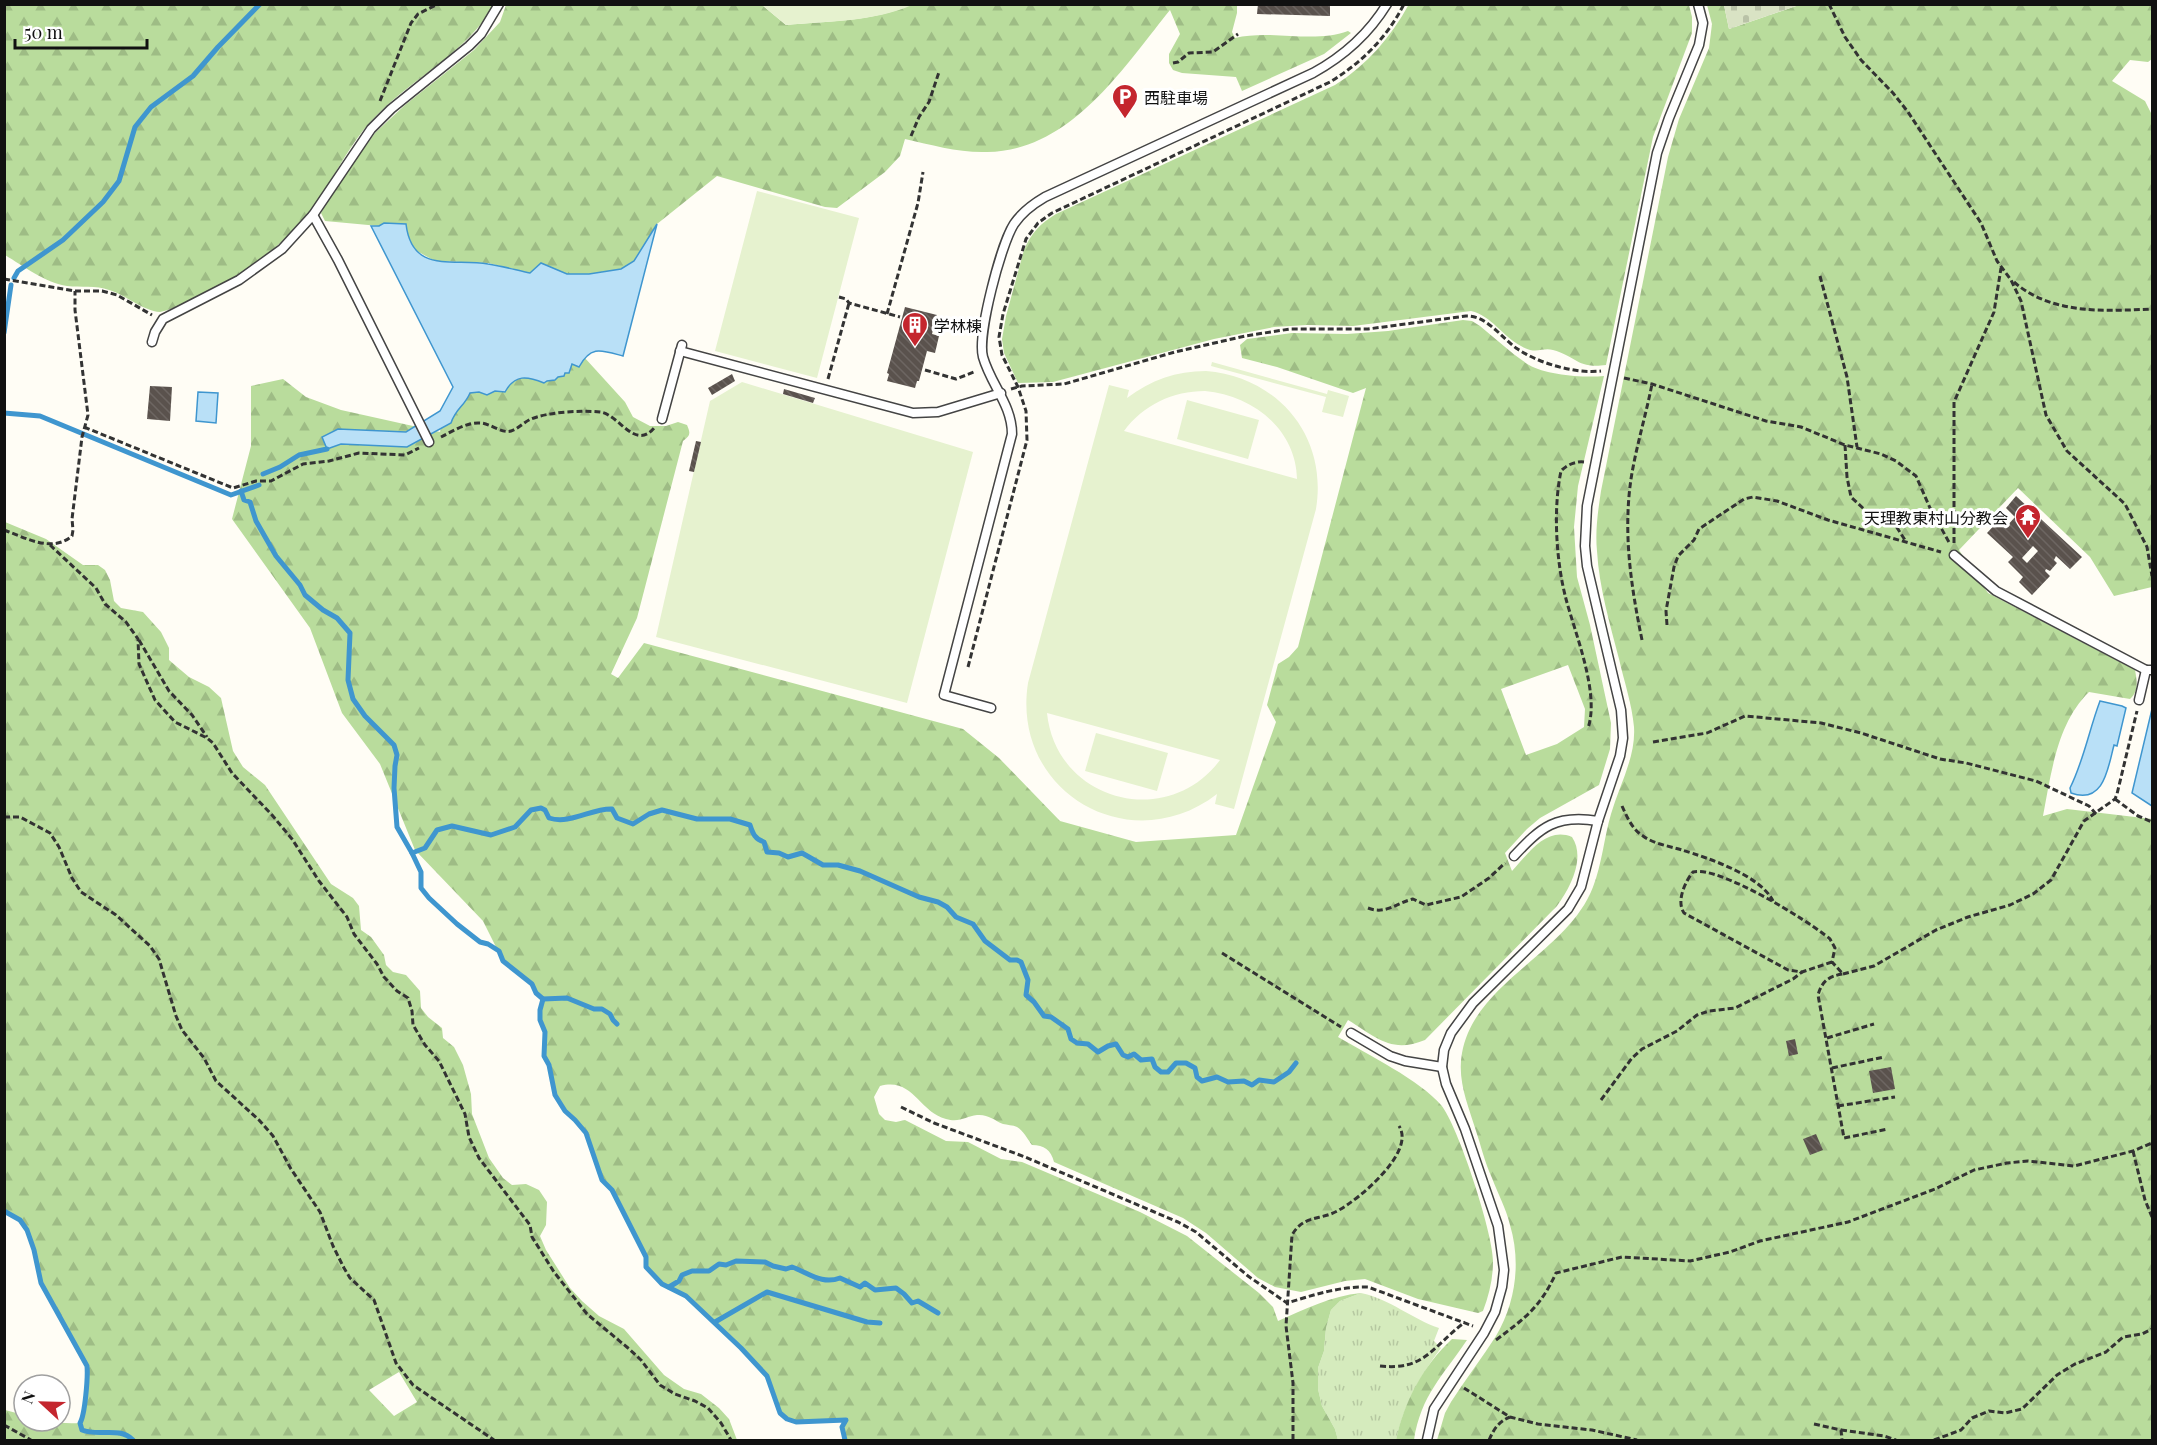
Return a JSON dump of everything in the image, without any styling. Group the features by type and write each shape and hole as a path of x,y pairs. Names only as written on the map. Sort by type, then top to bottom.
{"lane":[{"path":"152,342 163,320 215,294 259,267 282,249 313,215 356,149 380,119 469,46 481,34 499,4"},
{"path":"991,708 944,695 1010,444 1011,417 983,357 984,327 1007,239 1014,224 1026,210 1045,197 1326,66 1362,38 1387,4"},
{"path":"1426,1440 1434,1409 1484,1333 1495,1312 1504,1270 1503,1249 1494,1212 1465,1129 1446,1084 1442,1067 1444,1050 1461,1017 1568,909 1576,898 1620,756 1623,738 1621,710 1587,566 1586,516 1594,464 1657,153 1699,45 1702,23 1698,4"},
{"path":"313,215 428,440"},
{"path":"662,419 681,348 825,389 926,414 948,410 1001,393"},
{"path":"1954,555 1996,591 2149,670 2139,700"},
{"path":"1514,856 1535,834 1555,822 1581,818 1598,821"},
{"path":"1351,1033 1390,1056 1442,1067"}],"path":[{"path":"380,119 377,115 382,91 411,23 418,14 438,4"},
{"path":"968,668 1027,440 1026,411 1018,387 1002,355 999,337 1026,239 1038,223 1052,213 1339,77 1369,54 1386,33 1404,4"},
{"path":"1829,4 1845,37 1861,60 1893,93 1931,146 1981,224 2001,267 2011,280 2021,301 2046,415 2067,451 2125,504 2147,547 2152,576"},
{"path":"1173,63 1178,62 1189,53 1213,52 1238,34"},
{"path":"911,136 919,117 929,102 939,72"},
{"path":"887,314 918,203 923,172"},
{"path":"1627,379 1652,384 1766,421 1802,427 1845,445 1896,460 1916,476 1952,548 1954,402 1994,312 2001,267"},
{"path":"1820,276 1847,377 1857,448"},
{"path":"4,279 75,291 102,291 117,295 163,320"},
{"path":"2011,280 2030,293 2058,304 2090,310 2152,309"},
{"path":"4,530 50,545 59,544 72,536 84,428 88,415 75,310 75,291"},
{"path":"838,297 846,299 849,303 900,317"},
{"path":"825,389 849,303"},
{"path":"1001,393 1018,387 1064,384 1221,341 1269,332 1290,329 1360,329 1472,315 1527,355 1563,367 1592,372 1605,370 1614,374"},
{"path":"925,370 956,379 968,374"},
{"path":"1642,640 1628,561 1627,526 1631,478 1652,384"},
{"path":"84,428 233,488 256,481 271,481 303,464 329,461 359,453 405,455 428,440 471,423 491,424 507,432 530,419 552,415 602,412 615,418 628,432 644,435 651,432 662,419"},
{"path":"1845,445 1851,497 1865,510 1894,523 1906,541"},
{"path":"1588,728 1592,709 1589,684 1562,578 1558,554 1558,517 1564,467 1578,461 1594,464"},
{"path":"1667,625 1666,611 1678,556 1694,540 1699,529 1744,499 1753,497 1777,501 1827,520 1954,555"},
{"path":"50,545 96,588 113,613 126,622 169,691 192,715 207,738"},
{"path":"138,639 139,664 155,700 175,722 213,743 232,772 292,839 319,881 348,917 354,934 384,977 408,998 413,1025 425,1045 439,1061 460,1103 465,1114 469,1137 478,1158 530,1225 532,1238 579,1306 641,1360 660,1385 708,1408 721,1423 731,1440"},
{"path":"1888,1129 1844,1138 1818,995 1820,988 1826,979 1859,972 1874,966 1936,930 1968,917 2010,905 2033,894 2051,880 2084,821 2115,799 2120,789 2139,700"},
{"path":"1653,742 1707,733 1744,716 1821,723 1861,733 1940,759 1966,763 2036,781 2089,806 2096,814"},
{"path":"2115,799 2138,816 2152,822"},
{"path":"1622,806 1630,822 1641,835 1652,841 1706,858 1751,879 1769,892 1774,902"},
{"path":"4,817 20,818 50,833 81,892 116,915 150,946 159,959 182,1030 204,1058 216,1081 273,1136 291,1169 320,1212 350,1278 374,1300 396,1363 413,1385 494,1440"},
{"path":"1368,908 1376,911 1385,910 1413,899 1426,905 1461,897 1481,884 1514,856"},
{"path":"1802,972 1788,970 1684,913 1680,905 1688,878 1693,872 1699,870 1774,902 1830,939 1835,948 1832,962"},
{"path":"1222,953 1351,1033"},
{"path":"1832,962 1843,974"},
{"path":"1601,1100 1632,1058 1642,1049 1677,1031 1697,1015 1735,1008 1793,979 1802,972 1832,962"},
{"path":"1827,1038 1874,1024"},
{"path":"1832,1068 1884,1057"},
{"path":"1838,1106 1895,1097"},
{"path":"901,1107 934,1123 1025,1157 1178,1222 1196,1232 1254,1280 1287,1303"},
{"path":"1293,1440 1293,1383 1286,1326 1292,1235 1304,1221 1328,1216 1340,1210 1369,1188 1387,1169 1398,1151 1403,1139 1399,1126"},
{"path":"1287,1303 1355,1286 1368,1287 1465,1322 1495,1341 1541,1302 1556,1274 1622,1257 1690,1261 1730,1252 1760,1241 1848,1222 1935,1189 1974,1170 2028,1161 2074,1166 2133,1151 2152,1143"},
{"path":"2133,1151 2145,1200 2152,1217"},
{"path":"1380,1366 1397,1368 1422,1360 1465,1322"},
{"path":"1934,1440 1961,1430 1972,1418 1989,1411 2005,1413 2022,1409 2057,1375 2075,1364 2106,1352 2123,1337 2142,1334 2152,1329"},
{"path":"1464,1389 1510,1417 1538,1424 1592,1430 1637,1440"},
{"path":"1489,1440 1494,1428 1501,1421 1510,1417"},
{"path":"1814,1424 1896,1440"},
{"path":"4,1425 31,1440"},
{"path":"1841,1430 1842,1440"}],"green space":[{"path":"912,4 1237,4 1232,32 1235,38 1263,35 1306,37 1335,35 1348,31 1351,33 1324,54 1242,91 1236,77 1182,73 1173,70 1169,63 1169,54 1180,34 1170,10 1114,80 1069,122 1044,138 1017,148 987,152 956,150 905,139 900,156 885,172 837,208 825,207 717,176 657,224 634,261 621,269 589,274 567,274 541,263 530,273 488,263 435,261 415,250 408,240 384,223 379,226 325,221 321,213 332,193 375,133 405,105 474,50 500,22 506,5 762,5 786,25 866,18"},
{"path":"1409,4 1689,5 1692,33 1653,137 1606,365 1583,364 1553,350 1526,349 1514,342 1485,317 1471,311 1353,326 1274,327 1214,339 1053,382 1018,383 1004,353 1002,339 1024,250 1041,225 1056,214 1335,85 1368,59 1394,28"},
{"path":"1724,4 1799,5 1729,29"},
{"path":"5,5 494,5 470,37 393,100 370,122 304,219 275,248 243,272 178,306 160,312 147,309 104,288 59,284 35,274 5,255"},
{"path":"762,5 912,5 866,18 786,25"},
{"path":"1707,5 1724,5 1729,29 1799,5 2152,5 2152,59 2148,62 2130,60 2112,81 2145,101 2152,115 2152,587 2114,596 2090,557 2018,488 1959,550 1988,593 2135,670 2136,689 2130,699 2089,692 2069,719 2057,750 2043,816 2067,809 2152,819 2152,1440 1437,1440 1445,1413 1451,1402 1503,1323 1512,1296 1516,1267 1508,1219 1487,1166 1464,1092 1461,1073 1462,1053 1470,1028 1484,1006 1564,931 1581,910 1596,878 1611,814 1632,749 1634,727 1632,710 1600,578 1596,544 1597,521 1601,491 1668,157 1679,119 1709,48 1712,24"},
{"path":"757,191 859,218 817,378 715,351"},
{"path":"1463,320 1472,321 1516,356 1536,368 1565,375 1604,376 1578,486 1574,527 1577,577 1611,723 1610,749 1599,785 1540,818 1505,853 1512,871 1538,843 1546,838 1554,835 1572,837 1577,854 1575,873 1557,906 1425,1040 1403,1045 1384,1042 1348,1020 1338,1037 1393,1068 1421,1087 1441,1105 1448,1116 1474,1181 1492,1249 1491,1281 1483,1311 1478,1313 1418,1299 1365,1279 1345,1281 1301,1292 1275,1287 1258,1278 1206,1233 1183,1218 1054,1162 1049,1151 1032,1145 1017,1127 981,1115 959,1120 946,1119 936,1115 908,1090 900,1086 880,1086 874,1097 879,1114 885,1120 896,1122 905,1120 946,1141 968,1142 1001,1159 1022,1162 1140,1212 1187,1236 1259,1293 1273,1307 1278,1321 1329,1300 1361,1293 1340,1301 1331,1310 1326,1328 1324,1351 1318,1368 1318,1389 1322,1406 1335,1429 1338,1440 845,1440 842,1427 846,1420 796,1422 787,1419 780,1413 767,1376 686,1296 662,1284 646,1267 646,1256 612,1190 602,1180 586,1133 565,1111 555,1095 549,1065 544,1056 545,1032 540,1020 543,999 536,993 532,984 503,961 483,921 415,850 380,764 342,713 310,628 232,519 251,446 251,386 283,379 306,397 341,410 440,432 447,401 574,346 625,402 633,417 650,426 666,426 678,422 687,425 689,433 683,441 637,618 611,674 618,678 644,643 963,729 999,758 1060,821 1136,842 1236,835 1276,722 1267,705 1278,664 1298,647 1366,388 1353,393 1277,367 1242,358 1240,345 1247,339 1292,333 1347,334 1388,331","holes":["1568,665 1585,709 1584,727 1557,744 1526,755 1501,689"]},
{"path":"1212,362 1327,394 1328,390 1349,396 1343,417 1322,412 1326,397 1211,366"},
{"path":"1206,371 1232,376 1255,385 1276,398 1292,415 1305,435 1314,457 1318,482 1316,509 1234,809 1215,804 1217,794 1183,813 1148,820 1114,817 1084,804 1057,784 1038,756 1028,722 1028,683 1109,385 1129,390 1127,398 1145,386 1164,378","holes":["1205,391 1239,399 1268,418 1280,430 1289,445 1295,461 1297,479 1124,431 1140,414 1160,401 1182,394","1047,713 1220,760 1198,782 1172,795 1144,800 1117,796 1092,785 1070,767 1055,743"]},
{"path":"742,382 973,452 907,703 656,637 710,401"},
{"path":"1187,400 1259,420 1248,459 1177,439"},
{"path":"5,522 46,539 83,565 98,565 105,570 110,580 114,601 121,608 143,612 161,632 169,648 169,660 189,677 209,687 221,698 233,751 243,767 265,785 331,884 353,898 359,906 361,930 371,937 384,955 386,965 393,972 406,975 420,991 421,1008 442,1028 443,1038 454,1047 463,1065 471,1094 472,1114 489,1158 503,1178 512,1185 526,1184 539,1190 547,1202 546,1225 540,1236 570,1288 599,1316 624,1329 664,1375 684,1389 701,1394 719,1408 729,1419 737,1440 5,1440 5,1410 12,1412 12,1433 72,1433 72,1423 80,1423 82,1419 87,1385 87,1365 42,1285 31,1242 19,1220 5,1211","holes":["399,1372 417,1402 394,1416 369,1390"]},
{"path":"1096,733 1168,753 1157,791 1085,771"},
{"path":"1361,1293 1382,1300 1439,1328 1434,1341 1441,1348 1413,1392 1396,1440 1338,1440 1335,1429 1322,1406 1318,1389 1318,1368 1324,1351 1326,1328 1331,1310 1340,1301"},
{"path":"1452,1339 1467,1340 1428,1398 1417,1424 1414,1440 1396,1440 1404,1412 1416,1385 1432,1361"}],"water":[{"path":"384,223 406,224 410,240 416,250 425,257 448,262 488,264 530,273 541,263 567,274 589,274 621,269 634,261 657,224 623,356 603,351 592,352 579,367 572,364 569,373 555,380 544,383 522,378 513,382 505,392 495,391 487,395 479,392 470,393 451,423 407,447 341,444 327,449 322,437 338,429 406,432 440,411 453,387 371,226"},
{"path":"198,392 218,393 216,423 196,421"},
{"path":"2100,701 2126,708 2117,746 2114,745 2103,782 2098,789 2091,794 2071,793 2070,788"},
{"path":"2152,709 2152,806 2132,793"}],"building":[{"path":"1258,4 1330,4 1330,16 1257,14"},
{"name":"学林棟","path":"905,307 937,315 932,334 939,336 935,353 927,351 915,388 887,381 889,374 887,373"},
{"path":"732,374 735,381 712,395 708,388"},
{"path":"150,386 172,387 170,421 147,419"},
{"path":"784,389 815,398 813,403 783,394"},
{"path":"696,441 701,442 694,472 689,471"},
{"name":"天理教東村山分教会","path":"2016,496 2082,557 2070,569 2056,556 2054,560 2057,563 2050,571 2046,569 2045,571 2050,576 2032,595 2019,582 2023,577 2008,562 2013,557 1987,533 2000,519 2007,526 2015,517 2006,508","holes":["2033,546 2038,551 2027,563 2022,558"]},
{"path":"1795,1039 1798,1054 1789,1056 1786,1041"},
{"path":"1891,1067 1895,1089 1873,1093 1869,1071"},
{"path":"1816,1134 1823,1150 1810,1155 1803,1139"}],"waterway":[{"path":"14,278 18,271 63,240 103,202 119,181 135,127 151,107 193,76 260,4"},
{"path":"4,333 11,285"},
{"path":"4,413 40,416 231,495 259,485"},
{"path":"263,474 299,455 327,449"},
{"path":"241,491 244,500 250,502 256,521 276,556 300,585 305,595 337,618 350,633 348,680 353,699 365,716 394,745 397,755 394,788 397,827 421,872 421,888 457,924 480,942 499,951 503,961 532,984 536,993 543,999 540,1020 545,1032 544,1056 549,1065 555,1095 565,1111 586,1133 602,1180 612,1190 646,1257 646,1267 662,1284 686,1296 767,1376 780,1413 796,1422 846,1420 842,1427 845,1440"},
{"path":"412,853 425,848 437,830 452,826 491,835 515,827 531,810 541,808 545,810 549,818 557,820 604,809 612,809 617,818 633,824 649,814 662,810 697,819 730,819 750,825 755,836 764,842 767,852 779,853 788,857 802,853 823,865 838,865 860,871 947,907 956,917 973,924 985,941 1010,960 1021,962 1028,980 1026,995 1044,1016 1051,1017 1068,1029 1071,1039 1077,1043 1088,1044 1098,1052 1116,1044 1123,1055 1128,1057 1134,1054 1141,1060 1152,1059 1155,1067 1161,1072 1168,1072 1176,1063 1186,1063 1195,1068 1197,1077 1202,1081 1217,1077 1228,1082 1244,1081 1252,1085 1259,1080 1274,1082 1289,1072 1296,1063"},
{"path":"543,999 567,998 594,1009 602,1009 610,1014 617,1024"},
{"path":"4,1211 20,1220 27,1230 41,1283 87,1366 86,1396 80,1423 82,1430 122,1434 133,1440"},
{"path":"669,1287 679,1281 682,1275 692,1271 709,1271 719,1264 726,1265 736,1261 765,1262 786,1269 792,1267 821,1279 840,1278 860,1287 865,1283 875,1290 896,1288 912,1303 918,1301 938,1313"},
{"path":"715,1322 767,1292 867,1322 880,1323"}],"place":[{"name":"西駐車場","path":"1125,120"},
{"name":"学林棟","path":"915,348"},
{"name":"天理教東村山分教会","path":"2028,540"}]}
